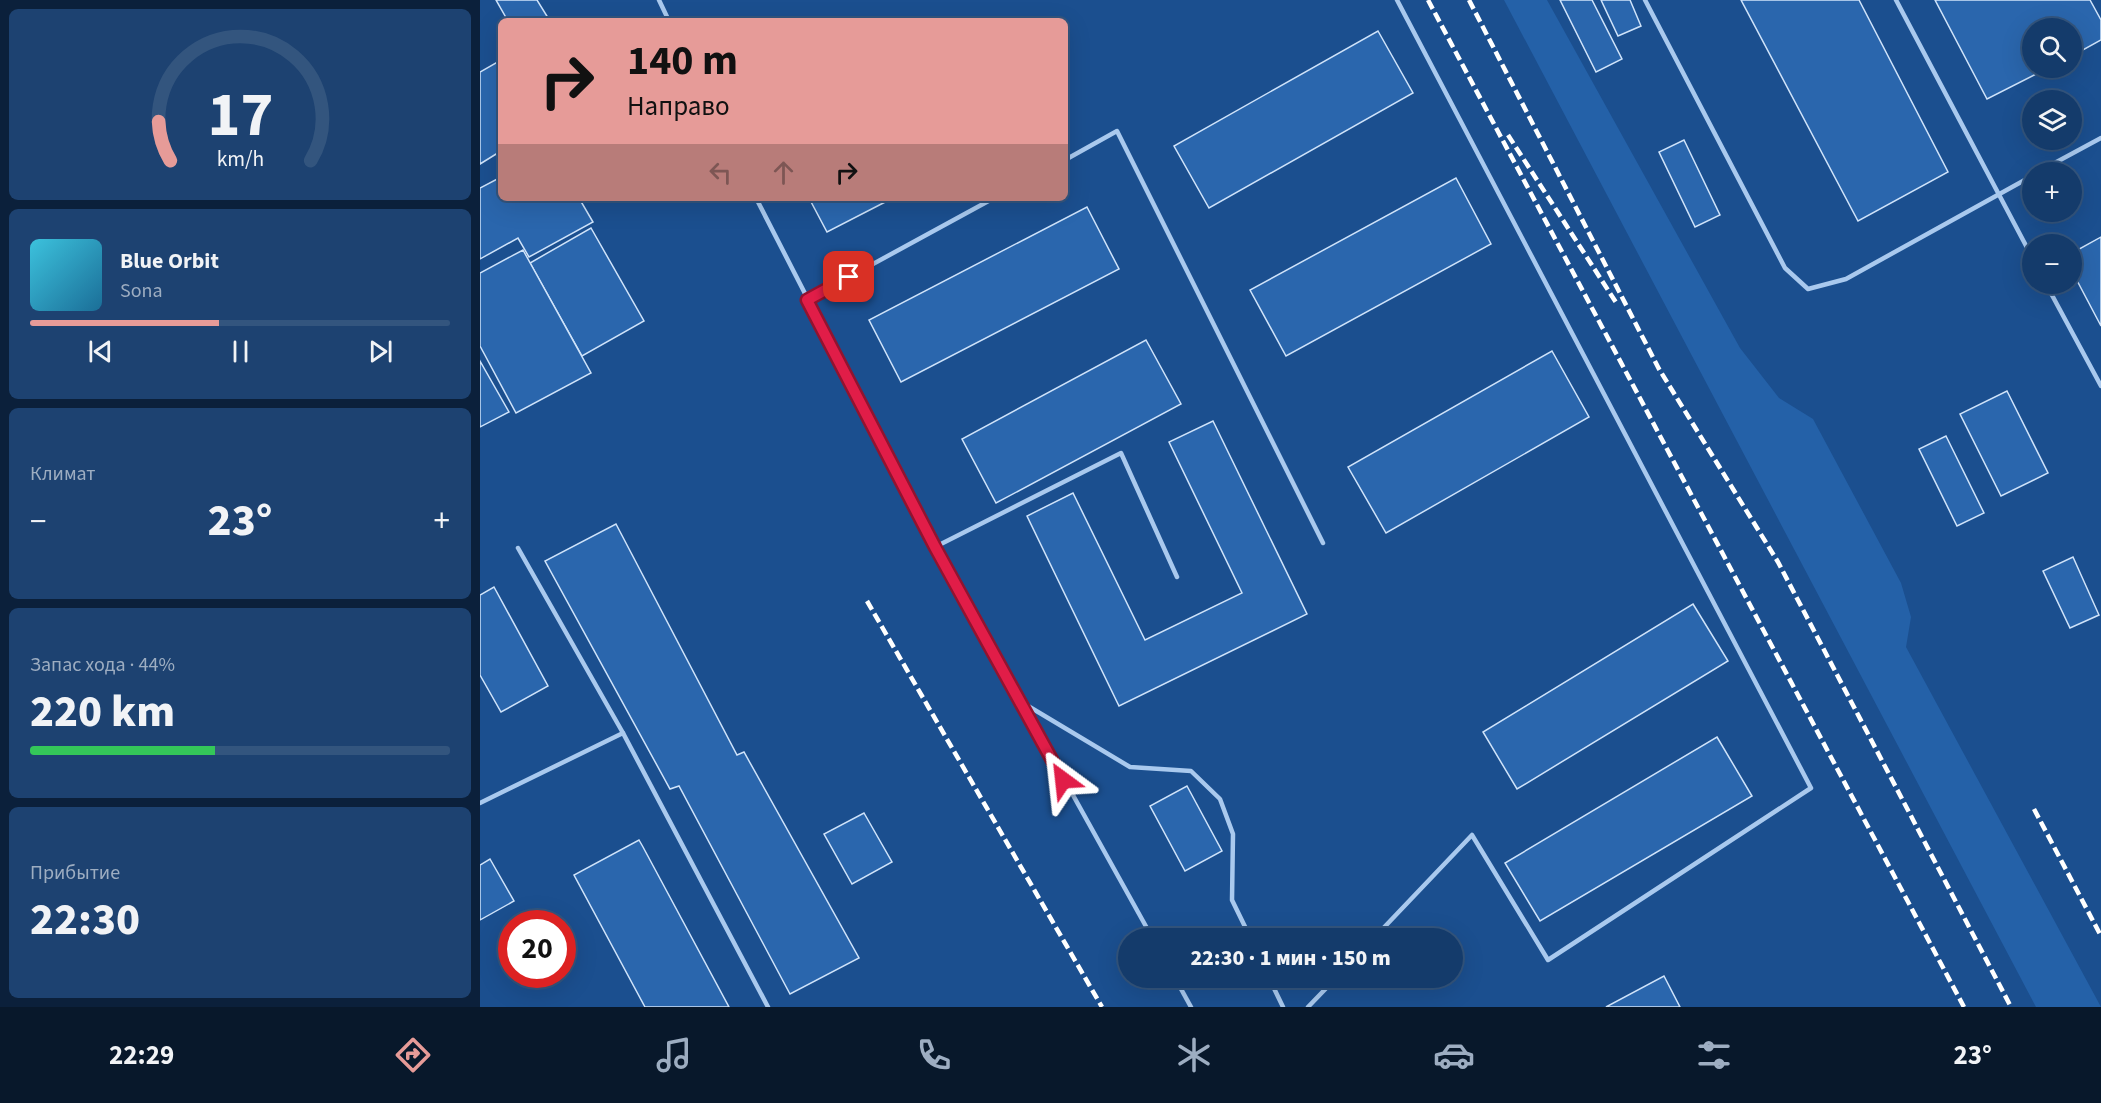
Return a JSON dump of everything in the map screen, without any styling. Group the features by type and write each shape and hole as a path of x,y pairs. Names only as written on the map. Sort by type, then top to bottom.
{"lane":[{"path":"658,0 667,18"},
{"path":"1383,928 1472,835 1548,960 1812,788 1397,0"},
{"path":"1645,0 1785,268 1808,289 1846,279 2022,181"},
{"path":"1896,0 2022,238"},
{"path":"1068,158 1117,131 1323,543"},
{"path":"2057,162 2101,138"},
{"path":"758,201 935,547 1147,928"},
{"path":"807,300 988,201"},
{"path":"2051,294 2101,386"},
{"path":"935,547 1121,453 1177,577"},
{"path":"518,548 624,733 768,1007"},
{"path":"1018,700 1130,767 1191,771 1220,799 1233,834 1232,900 1246,928"},
{"path":"480,802 624,733"},
{"path":"1181,988 1191,1007"},
{"path":"1274,988 1283,1007"},
{"path":"1308,1007 1326,988"}],"shaded area":[{"path":"1504,0 1547,0 1740,348 1779,398 1813,419 1901,583 1911,617 1906,647 2101,1007 2036,1007"}],"building":[{"path":"496,0 537,0 548,18 506,18"},
{"path":"1560,0 1592,0 1622,59 1596,72"},
{"path":"1601,0 1630,0 1641,26 1618,36"},
{"path":"1741,0 1859,0 1948,172 1858,221"},
{"path":"1935,0 2090,0 2101,20 2101,40 2082,50 2082,18 2022,18 2022,78 2028,78 1987,99"},
{"path":"1378,31 1413,93 1209,208 1174,146"},
{"path":"498,62 498,153 480,164 480,72"},
{"path":"1684,140 1720,215 1695,227 1659,152"},
{"path":"1456,178 1491,244 1286,356 1250,290"},
{"path":"498,179 498,201 581,201 593,222 529,257 518,238 480,259 480,188"},
{"path":"811,201 887,201 827,232"},
{"path":"1087,207 1119,269 901,382 869,320"},
{"path":"591,228 644,321 582,356 530,263"},
{"path":"2101,237 2101,326 2082,290 2082,247"},
{"path":"523,250 591,373 516,413 480,346 480,273"},
{"path":"1146,340 1181,404 996,503 962,439"},
{"path":"1552,351 1589,417 1386,533 1348,467"},
{"path":"480,361 509,412 480,427"},
{"path":"2007,391 2048,473 2001,496 1960,414"},
{"path":"1213,421 1307,614 1119,706 1027,516 1073,493 1145,640 1242,593 1169,442"},
{"path":"1946,436 1984,513 1957,526 1919,449"},
{"path":"616,524 737,755 744,752 859,958 790,994 679,786 670,789 545,561"},
{"path":"2073,557 2099,615 2070,628 2043,571"},
{"path":"494,587 548,686 501,712 480,675 480,595"},
{"path":"1693,604 1728,661 1517,789 1483,732"},
{"path":"1717,737 1752,796 1540,921 1505,863"},
{"path":"1187,786 1222,851 1185,871 1150,806"},
{"path":"864,813 892,862 852,884 824,834"},
{"path":"639,840 729,1007 645,1007 574,875"},
{"path":"490,859 514,901 480,920 480,865"},
{"path":"1664,976 1680,1007 1606,1007"}],"railway":[{"path":"1428,0 1964,1007"},
{"path":"1469,0 1659,369 1778,562 2011,1007"},
{"path":"1508,135 1617,304"},
{"path":"867,601 1102,1007"},
{"path":"2034,809 2101,936"}],"route":[{"path":"849,277 807,300 935,547 1063,780"}]}
